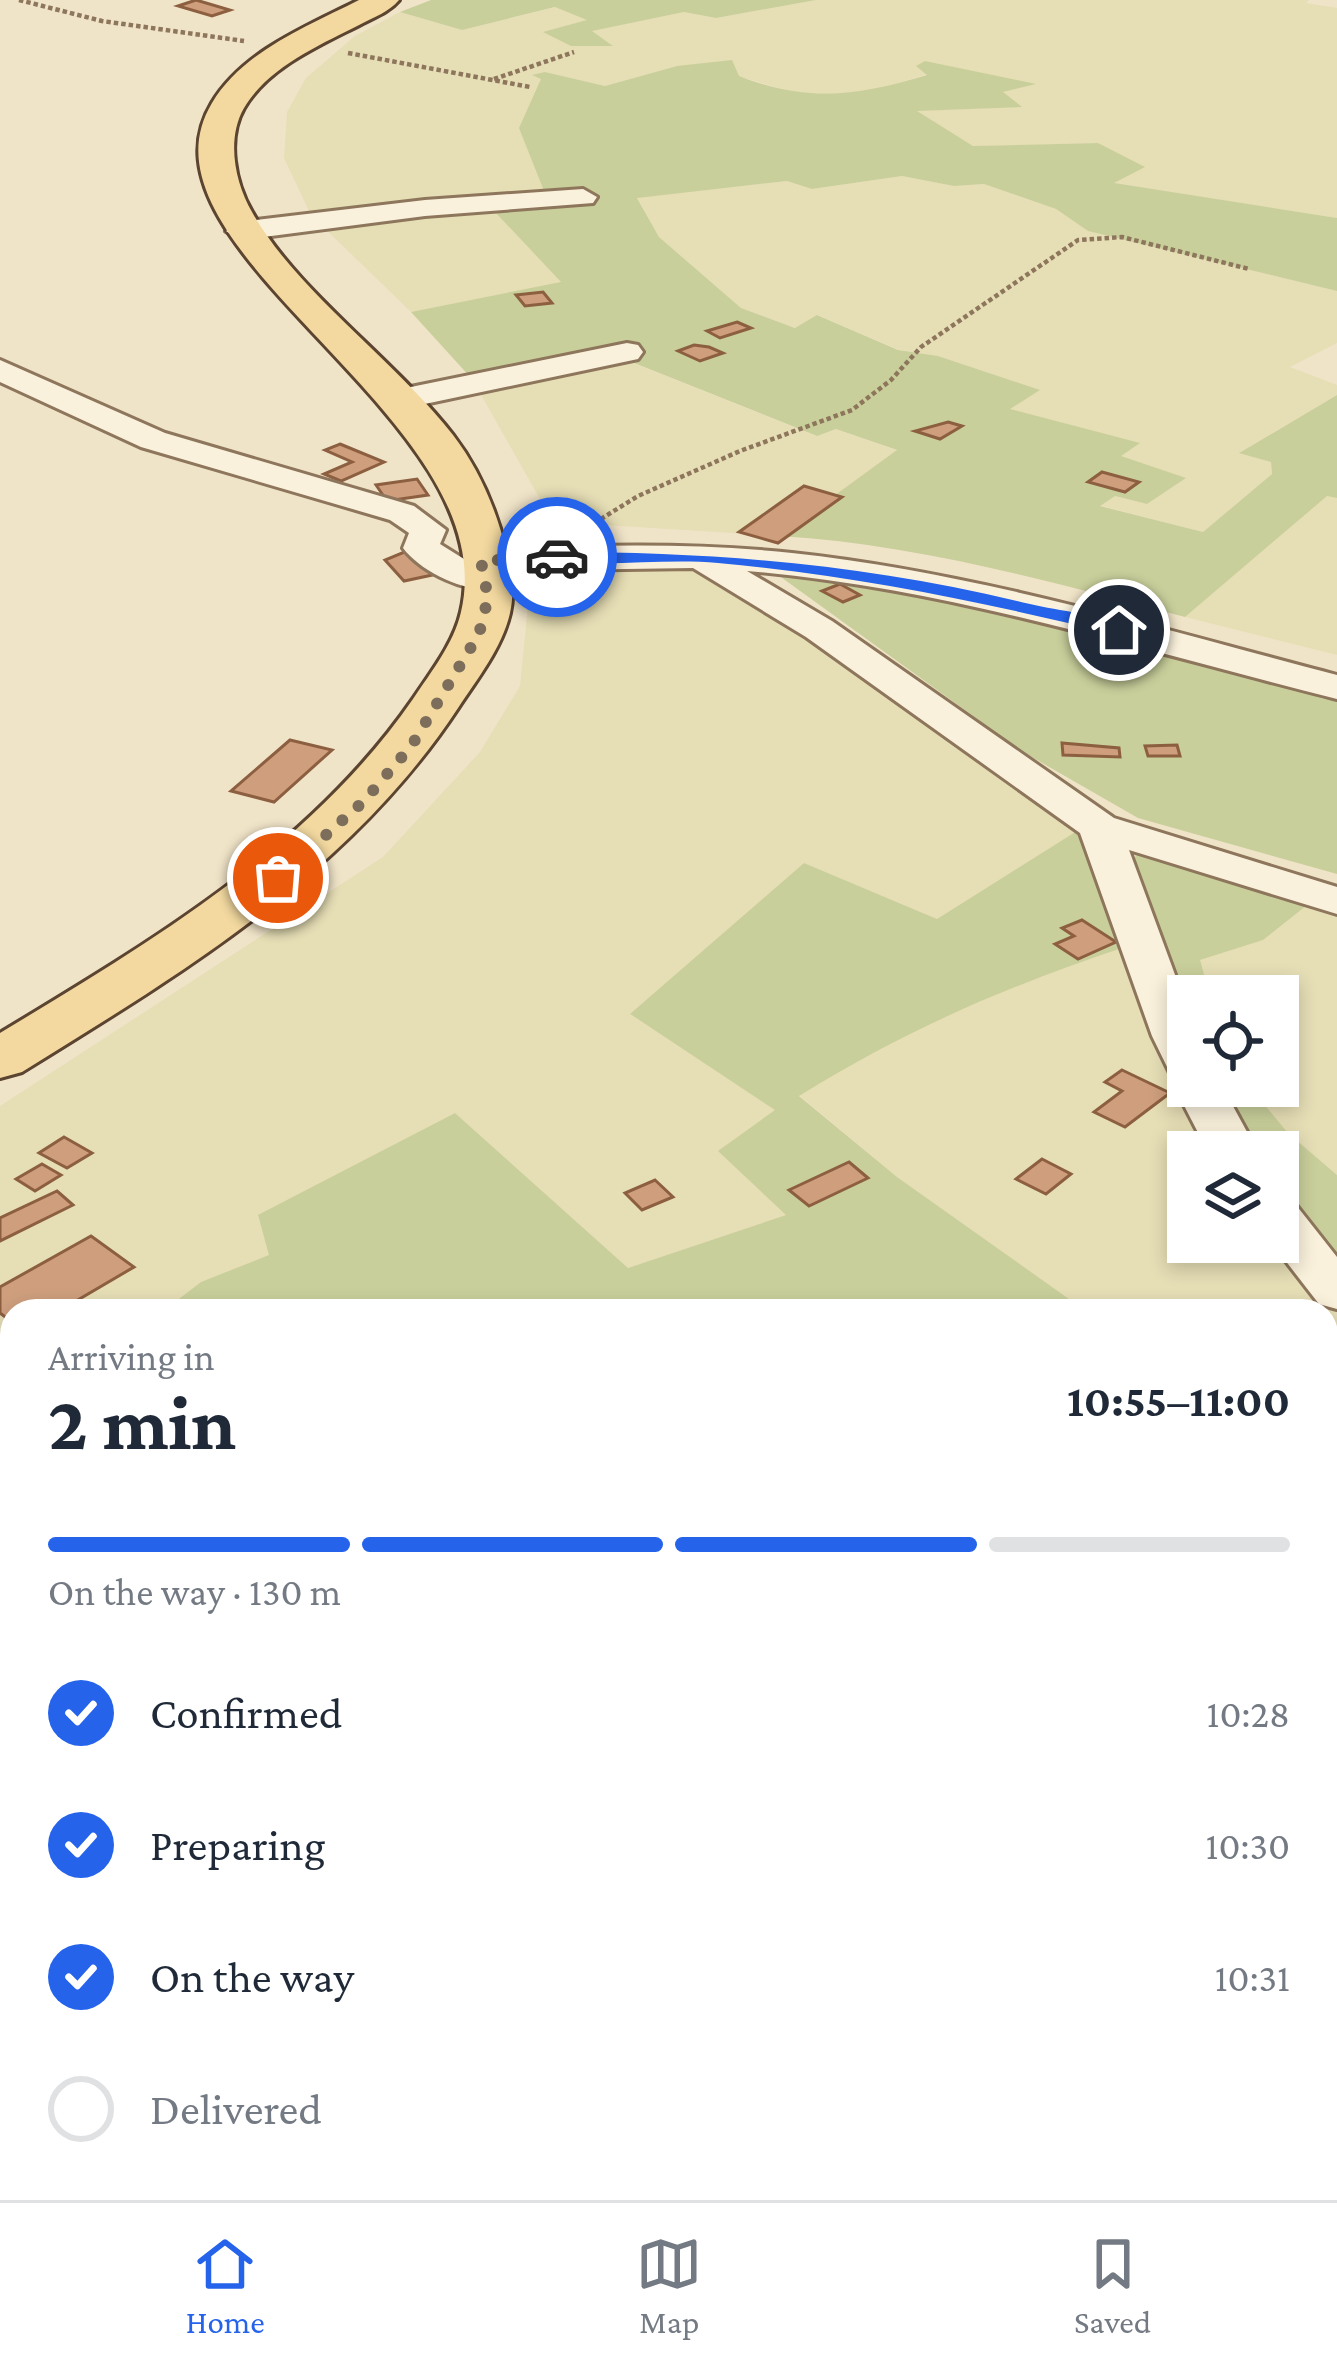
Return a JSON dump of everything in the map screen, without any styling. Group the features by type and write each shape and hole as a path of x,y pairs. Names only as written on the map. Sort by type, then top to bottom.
{"main road":[{"path":"0,1059 179,948 278,878 364,801 412,745 479,634 488,598 468,495 439,446 400,399 304,303 241,231 214,178 211,145 224,112 249,78 329,22 383,0"}],"street":[{"path":"241,231 425,208 583,197"},
{"path":"400,399 627,352"},
{"path":"0,370 154,440 402,513 428,530 421,548 452,568 483,570 565,556 698,557 833,569 940,587 1337,687"},
{"path":"698,557 819,629 1099,827 1337,901"},
{"path":"1099,827 1136,917 1167,1019"},
{"path":"1299,1243 1337,1292"}],"path":[{"path":"19,0 103,21 290,46 530,87"},
{"path":"492,79 574,52"},
{"path":"565,556 593,521 638,496 740,451 853,410 891,380 921,346 1078,240 1122,237 1250,268"}],"shaded area":[{"path":"816,0 1309,0 1306,3 1337,8 1337,218 1111,183 1144,167 1098,143 973,146 915,111 1020,107 1001,92 1032,84 925,61 917,67 928,74 872,91 802,95 738,76 677,66 605,86 545,72 535,76 542,79 550,206 496,213 562,283 411,312 311,215 284,158 287,112 306,78 355,36 400,12 462,30 556,7 589,20 545,32 571,46 611,44 590,31 684,12 716,18"},
{"path":"902,176 954,186 984,184 1056,209 1088,231 1337,291 1337,343 1290,367 1337,385 1337,395 1240,452 1271,462 1272,474 1203,532 1098,505 1115,496 1147,504 1185,478 1120,456 1138,443 1009,409 1038,390 938,356 899,350 818,315 796,328 741,308 659,237 637,197 787,181 813,189"},
{"path":"603,351 816,436 836,429 898,451 779,536 572,523 548,513 472,379"},
{"path":"1327,495 1337,498 1337,655 1185,617"},
{"path":"687,563 803,629 1080,829 937,919 804,863 631,1015 776,1110 787,1215 628,1268 455,1113 258,1216 270,1255 201,1282 179,1299 0,1299 0,1106 383,857 480,752 520,686 528,605 546,577 582,564"},
{"path":"1311,902 1337,909 1337,1175 1299,1142 1299,1131 1286,1131 1266,1107 1299,1107 1299,975 1204,975 1199,960 1263,940"},
{"path":"1131,945 1167,1047 1167,1107 1196,1107 1207,1131 1167,1131 1167,1263 1299,1261 1327,1299 1069,1299 897,1177 799,1095 887,1042 1040,975"}],"green space":[{"path":"431,0 816,0 716,18 684,12 592,31 613,46 571,46 543,32 587,20 555,7 462,30 400,12"},
{"path":"732,60 739,76 810,93 855,92 902,82 927,75 916,66 925,61 1036,84 1003,92 1022,107 917,111 973,146 1098,143 1145,167 1114,183 1337,218 1337,291 1088,231 1056,209 984,184 954,186 902,176 812,189 787,181 637,198 659,237 741,308 795,328 817,315 898,350 938,356 1040,390 1010,409 1140,443 1121,456 1186,478 1147,504 1115,496 1100,506 1203,532 1272,474 1271,462 1239,453 1337,395 1337,498 1327,496 1185,617 933,556 779,536 897,450 836,429 817,436 604,351 472,379 411,312 561,282 495,212 550,206 519,128 541,79 532,75 545,72 605,86 677,66"},
{"path":"767,567 1001,610 1337,698 1337,874 1138,818 1023,752"},
{"path":"1080,829 1131,945 961,1010 799,1096 897,1177 1069,1299 179,1299 201,1282 269,1255 258,1215 455,1113 628,1268 786,1215 718,1151 775,1110 630,1014 804,863 937,919"},
{"path":"1136,846 1311,902 1263,940 1200,960 1204,975 1174,975 1134,874"},
{"path":"1229,1107 1266,1107 1286,1131 1243,1131"},
{"path":"1299,1142 1337,1175 1337,1274 1299,1219"}],"building":[{"path":"196,0 230,10 212,16 178,6"},
{"path":"543,292 552,303 525,306 516,295"},
{"path":"737,322 751,328 720,338 707,331"},
{"path":"694,345 723,353 700,361 678,351"},
{"path":"948,422 962,426 940,439 915,431"},
{"path":"340,444 384,462 341,481 324,474 352,462 325,450"},
{"path":"1102,472 1139,482 1125,492 1088,482"},
{"path":"417,479 428,495 387,501 376,485"},
{"path":"804,486 842,497 778,543 739,532"},
{"path":"414,548 437,574 404,581 385,560"},
{"path":"840,584 860,595 843,602 822,591"},
{"path":"290,740 332,750 274,802 231,791"},
{"path":"1062,743 1119,748 1120,757 1063,755"},
{"path":"1177,745 1180,756 1148,756 1145,746"},
{"path":"1082,920 1116,942 1078,959 1055,944 1074,936 1062,928"},
{"path":"1122,1070 1167,1095 1125,1127 1094,1112 1122,1091 1105,1082"},
{"path":"64,1137 92,1153 67,1168 39,1153"},
{"path":"1042,1159 1071,1174 1046,1194 1016,1179"},
{"path":"849,1162 868,1178 809,1206 789,1190"},
{"path":"42,1164 61,1175 35,1191 16,1179"},
{"path":"655,1180 673,1197 642,1210 625,1193"},
{"path":"57,1191 73,1205 0,1241 0,1218"},
{"path":"91,1236 134,1267 79,1299 0,1299 0,1287"}],"way so far":[{"path":"278,878 364,801 412,745 479,634 488,598 481,561 557,557"}],"route":[{"path":"557,557 698,557 833,569 940,587 1119,630"}]}
